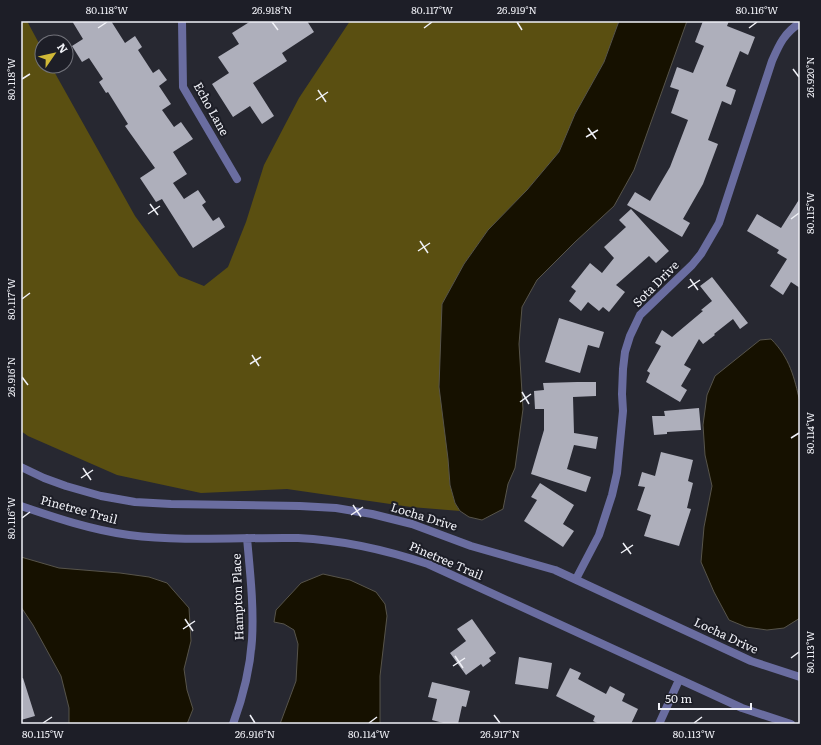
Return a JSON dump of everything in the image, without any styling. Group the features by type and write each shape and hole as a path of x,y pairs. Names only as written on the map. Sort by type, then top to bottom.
{"street":[{"name":"Echo Lane","path":"182,21 183,86 236,179"},
{"name":"Sota Drive","path":"576,579 599,535 612,495 617,473 623,411 623,369 630,336 640,315 692,265 701,254 720,223 772,62 780,44 790,29 800,23"},
{"name":"Locha Drive","path":"21,466 44,478 66,486 100,496 135,502 336,508 372,514 412,524 472,546 555,570 751,661 800,677"},
{"name":"Pinetree Trail","path":"21,506 93,528 129,535 166,538 300,538 369,547 415,560 428,564 742,708 791,724"},
{"name":"Hampton Place","path":"233,724 248,672 252,641 252,609 247,538"},
{"path":"659,724 679,680"}],"shaded area":[{"path":"21,21 27,21 34,34 34,74 55,74 135,216 179,276 204,286 228,267 246,222 264,165 299,98 350,21 619,21 604,62 575,114 559,152 527,190 488,230 464,264 442,304 450,485 455,503 460,511 411,507 287,489 201,493 117,475 28,436 21,431"},
{"path":"619,21 687,21 634,170 614,206 537,280 522,307 519,344 523,409 515,468 508,484 503,509 482,520 469,517 460,511 455,503 450,485 439,387 442,304 464,264 488,230 527,190 559,152 575,114 604,62"},
{"path":"771,339 783,353 787,361 800,402 800,618 784,628 767,630 746,627 729,620 714,592 701,562 704,527 712,486 705,455 703,425 707,395 715,376 760,340"},
{"path":"21,557 59,568 149,577 167,583 189,608 191,641 184,669 187,690 193,709 187,724 69,724 69,708 61,676 33,625 21,607"},
{"path":"323,574 350,580 376,592 385,604 387,616 380,676 380,724 280,724 296,681 298,644 294,630 284,624 274,622 276,610 301,583"}],"building":[{"path":"72,21 111,21 125,43 135,36 142,47 138,50 153,73 159,69 167,80 159,86 171,104 162,110 174,127 181,122 193,139 173,152 187,174 173,183 184,199 198,190 206,202 202,205 213,221 219,217 225,227 193,248 162,199 156,202 140,178 155,168 125,126 128,124 108,92 106,93 99,82 103,79 89,58 82,62 74,49 74,45 83,39"},
{"path":"251,21 307,21 314,32 282,53 287,61 253,83 274,116 262,124 250,106 233,117 212,84 229,73 218,57 239,44 232,33"},
{"path":"703,21 729,21 727,26 755,37 748,55 740,51 726,86 736,90 731,105 722,101 708,140 718,144 703,184 683,219 690,223 682,237 627,205 635,192 650,201 670,167 688,120 671,113 679,90 670,87 677,67 693,73 704,46 695,42"},
{"path":"800,198 800,288 791,282 783,295 770,286 787,259 777,253 779,250 747,231 757,214 781,228"},
{"path":"631,209 669,251 656,263 649,256 616,285 625,292 609,312 603,307 599,311 588,302 581,311 569,301 576,291 571,287 590,263 602,273 614,258 604,247 626,227 619,220"},
{"path":"712,277 748,323 740,329 733,319 703,344 699,339 684,365 691,369 681,386 687,390 680,402 646,382 650,373 647,371 661,346 655,343 662,330 672,337 703,311 701,310 712,301 700,286"},
{"path":"559,318 604,332 599,348 588,345 580,373 545,362"},
{"path":"596,382 596,396 573,397 574,433 598,437 596,449 574,445 567,469 591,477 586,492 531,474 544,430 544,409 535,409 534,391 544,390 543,383"},
{"path":"699,408 701,430 667,432 667,434 654,435 652,416 665,416 664,411"},
{"path":"661,452 693,460 688,481 693,483 687,508 691,509 679,546 644,536 651,515 637,510 645,487 638,486 642,472 655,476"},
{"path":"540,483 574,505 563,524 574,531 563,547 524,521 537,500 531,497"},
{"path":"472,619 496,653 489,658 491,661 483,667 481,664 466,675 450,653 466,641 457,629"},
{"path":"519,657 552,663 548,689 515,684"},
{"path":"570,668 581,673 578,679 606,694 610,686 625,694 622,701 638,709 631,724 599,724 593,721 595,716 556,696"},
{"path":"21,678 23,678 35,716 21,720"},
{"path":"432,682 470,691 466,707 462,706 458,724 447,724 432,720 437,699 428,697"}]}
